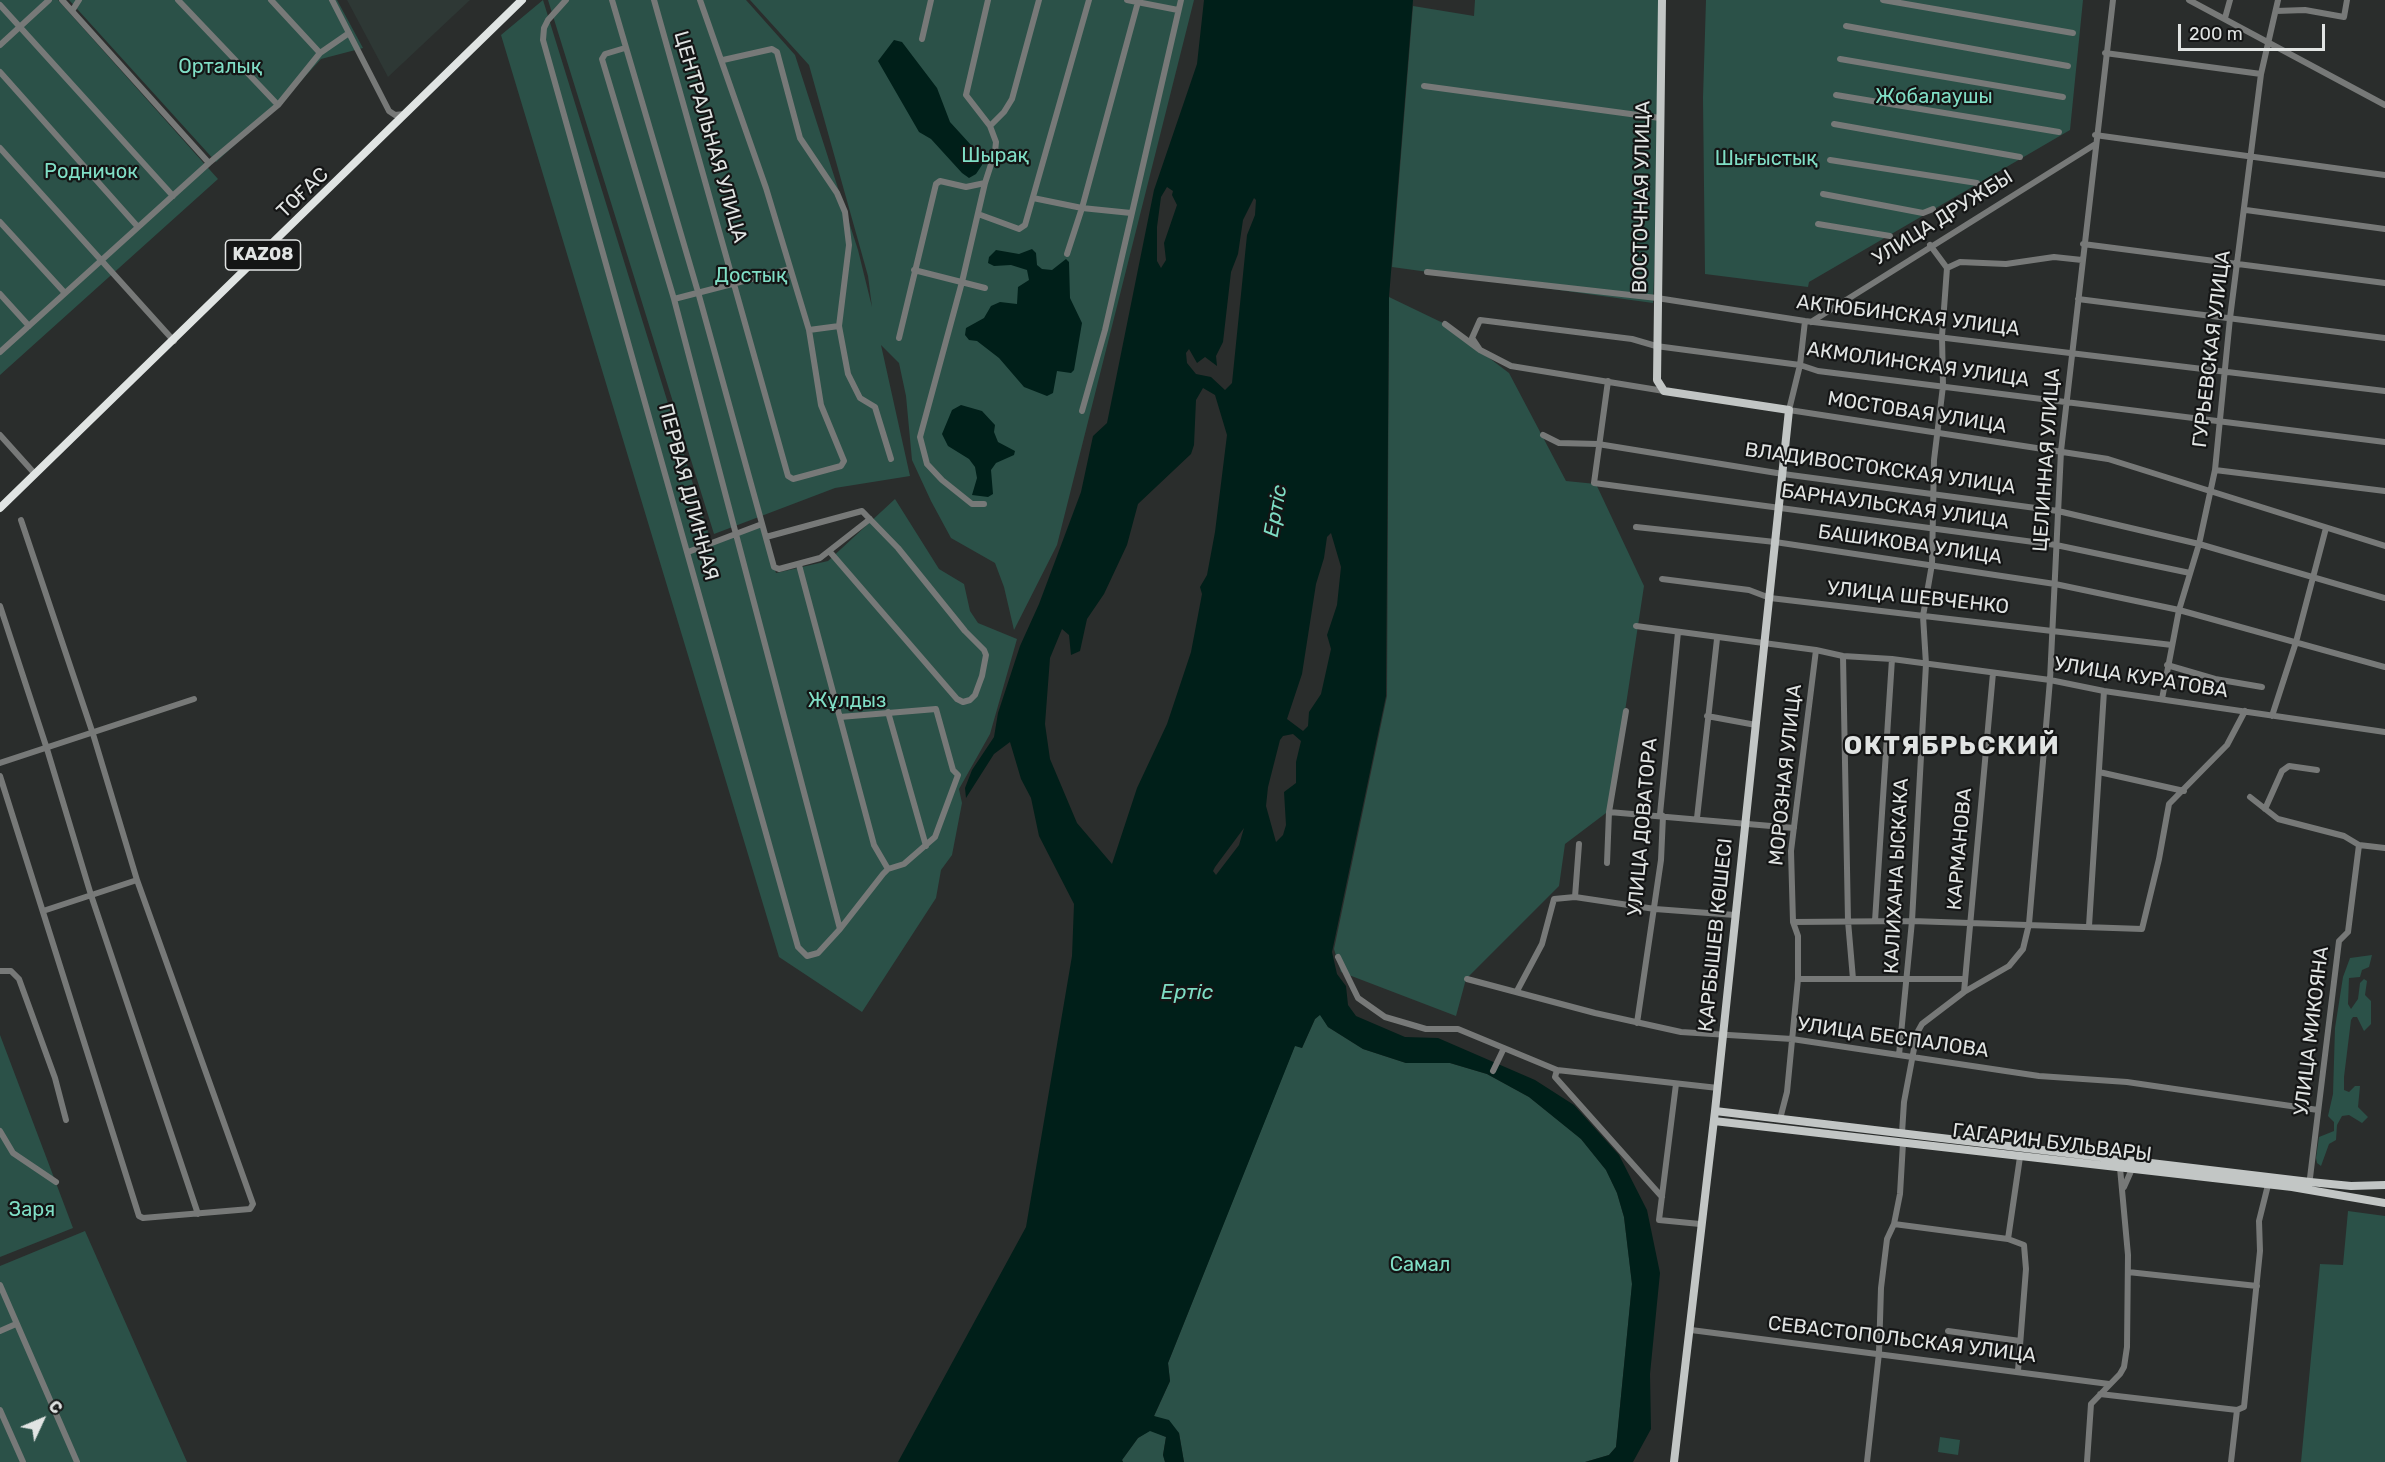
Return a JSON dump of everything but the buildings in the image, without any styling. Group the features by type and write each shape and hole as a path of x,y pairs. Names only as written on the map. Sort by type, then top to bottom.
{"highway":[{"name":"ТОҒАС","path":"0,508 410,112 522,0"}],"main road":[{"name":"ВОСТОЧНАЯ УЛИЦА","path":"1662,0 1656,346 1657,380 1664,392"},
{"name":"МОСТОВАЯ УЛИЦА","path":"1664,392 1789,410"},
{"name":"ҚАРБЫШЕВ КӨШЕСІ","path":"1674,1462 1691,1330 1700,1224 1718,1088 1744,823 1775,542 1781,508 1789,410"},
{"name":"ГАГАРИН БУЛЬВАРЫ","path":"1715,1111 1902,1133 2120,1164 2309,1186 2384,1201"},
{"name":"ГАГАРИН БУЛЬВАРЫ","path":"1714,1121 2020,1157 2120,1164 2132,1169 2268,1185 2385,1185"},
{"path":"1902,1133 1903,1143"}],"street":[{"path":"0,45 49,0"},
{"path":"62,0 209,163"},
{"path":"72,11 79,0"},
{"path":"177,0 278,105"},
{"path":"271,0 320,53"},
{"path":"332,0 389,111 395,115 410,112"},
{"name":"ПЕРВАЯ ДЛИННАЯ","path":"566,0 548,20 543,33 798,947 807,956 818,953 840,929"},
{"path":"612,0 698,292 774,567 779,569 799,565 830,552 870,519"},
{"name":"ЦЕНТРАЛЬНАЯ УЛИЦА","path":"654,0 788,476 793,479 841,466 844,461 821,405 809,330"},
{"path":"700,0 723,60 766,188 809,330 839,326"},
{"path":"922,39 931,0"},
{"path":"984,504 972,504 942,480 927,464 920,437 995,152 996,142 990,126 966,95 988,0"},
{"path":"990,126 1004,112 1012,99 1039,0"},
{"path":"978,214 1023,228 1089,0"},
{"path":"1127,0 1178,10"},
{"path":"1082,411 1105,330 1181,0"},
{"path":"1882,0 2073,33"},
{"name":"ЦЕЛИННАЯ УЛИЦА","path":"1902,1133 1904,1101 1912,1057 1917,1033 1922,1024 1964,992 2009,966 2023,949 2029,924 2054,629 2061,452 2094,145 2113,0"},
{"path":"2189,0 2385,105"},
{"path":"2226,18 2230,0"},
{"name":"ГУРЬЕВСКАЯ УЛИЦА","path":"2162,699 2179,610 2199,544 2215,470 2230,318 2246,210 2261,74 2278,0"},
{"path":"2276,11 2305,10 2344,17 2347,0"},
{"path":"1067,254 1082,208 1138,2"},
{"path":"0,4 173,196"},
{"path":"1846,26 2068,66"},
{"path":"0,352 138,226 278,105 320,53 349,33"},
{"path":"625,48 605,54 602,59 674,299 737,531 840,929"},
{"path":"723,60 772,49 777,52 800,138 837,193 845,213 849,246 839,326 848,374 860,398 875,407 891,459"},
{"path":"2106,53 2261,74"},
{"path":"1840,59 2063,97"},
{"path":"0,72 138,226"},
{"path":"1424,86 1660,118"},
{"path":"1836,95 2059,132"},
{"path":"1834,124 2020,157"},
{"path":"2096,135 2385,175"},
{"name":"УЛИЦА ДРУЖБЫ","path":"1808,321 2094,145"},
{"path":"0,148 174,341"},
{"path":"1830,160 1977,183"},
{"path":"899,338 936,184 940,182 966,186 985,183"},
{"path":"1823,194 1923,213 1933,209"},
{"path":"1033,198 1082,208 1131,213"},
{"path":"2246,210 2385,229"},
{"path":"0,222 64,292"},
{"path":"1818,224 1890,236"},
{"path":"2083,244 2385,283"},
{"path":"1930,245 1947,268 1960,262 2006,264 2054,257 2082,260"},
{"name":"КАЛИХАНА ЫСКАКА","path":"1899,1055 1912,921 1926,664 1923,616 1932,564 1934,460 1943,386 1942,336 1947,268"},
{"path":"674,299 790,269"},
{"path":"914,270 985,288"},
{"name":"АКТЮБИНСКАЯ УЛИЦА","path":"1427,272 1657,298 1808,321 2385,391"},
{"path":"0,294 29,326"},
{"path":"2078,299 2385,338"},
{"name":"АКМОЛИНСКАЯ УЛИЦА","path":"1480,350 1472,339 1480,320 1632,339 1656,346 1800,365 1818,371 2385,442"},
{"path":"1789,410 1808,321"},
{"name":"МОСТОВАЯ УЛИЦА","path":"1445,324 1480,350 1511,366 1664,392"},
{"path":"1598,444 1608,381"},
{"name":"МОСТОВАЯ УЛИЦА","path":"1789,410 2108,459 2385,546"},
{"path":"0,435 35,474"},
{"name":"ВЛАДИВОСТОКСКАЯ УЛИЦА","path":"1543,435 1559,443 1598,444 1783,474 1935,492 2058,510 2199,544 2385,598"},
{"name":"БАРНАУЛЬСКАЯ УЛИЦА","path":"1598,444 1594,483 2056,545 2190,573"},
{"path":"2215,470 2385,491"},
{"path":"766,537 862,511 984,650 986,655 982,676 975,695 970,700 963,702 957,699 830,552"},
{"path":"0,776 139,1216 143,1218 250,1209 253,1204 137,880 93,734 21,520"},
{"path":"688,552 737,531 762,524"},
{"name":"БАШИКОВА УЛИЦА","path":"1636,527 1775,542 2055,584 2179,610 2385,667"},
{"path":"2272,716 2296,642 2326,528"},
{"path":"799,565 874,845 888,869"},
{"name":"УЛИЦА ШЕВЧЕНКО","path":"1662,579 1749,590 1770,598 2054,629 2172,645"},
{"path":"0,606 47,749 91,895 198,1214"},
{"name":"УЛИЦА КУРАТОВА","path":"1636,626 1717,639 1816,650 1843,656 1892,659 2050,680 2104,691 2385,732"},
{"name":"УЛИЦА ДОВАТОРА","path":"1637,1023 1655,909 1663,816 1660,814 1678,632"},
{"path":"1697,818 1717,639"},
{"name":"МОРОЗНАЯ УЛИЦА","path":"1780,1119 1787,1092 1798,979 1798,936 1793,922 1791,851 1816,650"},
{"path":"1843,656 1848,921 1854,979"},
{"path":"1875,921 1892,659"},
{"path":"2167,665 2215,679 2262,687"},
{"name":"КАРМАНОВА","path":"1964,992 1993,674"},
{"path":"2089,926 2104,691"},
{"path":"0,763 194,699"},
{"path":"840,717 936,709 953,770 958,775 943,821 935,837 904,864 888,869 840,929"},
{"path":"1607,863 1609,812 1626,711"},
{"path":"1793,922 1912,921 2142,929 2159,859 2169,804 2228,745 2245,711"},
{"path":"888,712 926,846"},
{"path":"1707,716 1756,725"},
{"path":"2265,809 2282,771 2289,766 2317,770"},
{"path":"2099,772 2184,790"},
{"path":"2250,797 2278,819 2344,836 2359,845 2385,848"},
{"path":"1609,812 1794,828"},
{"path":"1575,897 1579,844"},
{"name":"УЛИЦА МИКОЯНА","path":"2309,1186 2339,941 2348,932 2359,845"},
{"path":"43,911 137,880"},
{"path":"1517,991 1542,944 1554,899 1575,897 1655,909 1735,915"},
{"path":"1338,957 1358,998 1385,1017 1426,1029 1458,1029 1557,1070 1718,1088"},
{"path":"0,971 11,971 19,979 55,1078 66,1120"},
{"name":"УЛИЦА БЕСПАЛОВА","path":"1467,979 1637,1023 1681,1032 1792,1039 2039,1076 2127,1082 2318,1110"},
{"path":"1798,979 1965,979"},
{"path":"1493,1071 1504,1048"},
{"path":"1557,1070 1555,1077 1662,1197"},
{"path":"1676,1084 1659,1220 1700,1224"},
{"path":"0,1131 13,1153 56,1182"},
{"path":"1867,1462 1878,1353 1881,1288 1887,1239 1894,1224 1900,1194 1903,1143"},
{"path":"2008,1239 2020,1157"},
{"path":"2087,1462 2091,1404 2124,1367 2128,1272 2120,1164"},
{"path":"2122,1194 2127,1176 2132,1169"},
{"path":"2100,1394 2237,1410 2244,1407 2261,1237 2259,1221 2268,1185"},
{"path":"1894,1224 2008,1239 2024,1245 2026,1269 2018,1371"},
{"path":"2128,1272 2257,1286"},
{"path":"0,1285 77,1462"},
{"path":"0,1331 16,1324"},
{"name":"СЕВАСТОПОЛЬСКАЯ УЛИЦА","path":"1691,1330 2109,1384"},
{"path":"1948,1331 2020,1341"},
{"path":"0,1410 22,1462"},
{"path":"2230,1462 2237,1410"}],"shaded area":[{"path":"347,0 470,0 388,77"}],"green space":[{"name":"Родничок","path":"0,0 58,0 218,179 0,375"},
{"name":"Орталық","path":"69,0 337,0 363,48 321,59 280,104 216,162"},
{"name":"Жұлдыз","path":"543,0 711,542 762,524 776,573 828,561 895,499 939,569 964,584 970,611 978,623 1017,639 990,734 959,789 962,803 952,855 941,870 936,898 862,1012 779,957 501,35"},
{"path":"548,0 746,0 795,55 858,250 872,307 868,276 809,65 750,0 1194,0 1057,545 1014,630 1004,587 995,563 951,538 931,501 912,460 906,396 899,363 881,345 910,476 835,488 714,534"},
{"path":"1475,0 1665,0 1653,303 1392,267 1413,6 1474,16"},
{"name":"Жобалаушы","path":"1706,0 2083,0 2070,130 1809,282 1808,287 1705,274 1703,98"},
{"path":"1389,297 1443,323 1509,373 1566,481 1596,484 1644,586 1610,810 1565,844 1559,886 1466,979 1456,1016 1341,972 1334,949 1387,696"},
{"path":"2372,955 2369,967 2362,970 2360,977 2349,978 2348,1004 2351,1009 2358,999 2360,983 2364,979 2367,981 2365,995 2371,1001 2371,1024 2364,1031 2357,1017 2351,1020 2344,1077 2344,1090 2349,1092 2355,1086 2360,1086 2358,1107 2368,1117 2362,1123 2349,1115 2342,1116 2337,1125 2336,1140 2329,1144 2321,1166 2317,1163 2316,1158 2319,1137 2334,1131 2334,1122 2328,1116 2333,1094 2335,1028 2343,977 2350,958"},
{"name":"Самал","path":"1320,1014 1328,1027 1363,1049 1406,1063 1450,1063 1487,1074 1529,1097 1581,1139 1606,1170 1617,1193 1624,1217 1632,1284 1616,1447 1609,1455 1585,1462 1184,1462 1179,1433 1154,1416 1170,1381 1168,1363 1295,1045 1302,1048 1315,1019"},
{"name":"Заря","path":"0,1035 73,1228 0,1257"},
{"path":"2348,1211 2385,1216 2385,1462 2301,1462 2320,1264 2343,1265"},
{"path":"85,1231 187,1462 0,1462 0,1266"},
{"path":"1150,1430 1166,1437 1163,1455 1165,1462 1123,1462 1122,1460 1138,1438"},
{"path":"1940,1437 1960,1440 1958,1455 1938,1452"}],"water":[{"name":"Ертіс","path":"1204,0 1413,0 1389,297 1386,696 1332,952 1337,974 1346,986 1348,1005 1356,1016 1405,1037 1438,1038 1535,1080 1574,1105 1619,1155 1647,1210 1660,1273 1650,1374 1651,1429 1633,1462 1585,1462 1609,1455 1616,1447 1632,1284 1624,1217 1617,1193 1606,1170 1581,1139 1529,1097 1487,1074 1450,1063 1406,1063 1363,1049 1328,1027 1320,1015 1315,1019 1302,1048 1295,1046 1168,1363 1170,1381 1154,1416 1169,1420 1179,1433 1184,1462 1165,1462 1163,1455 1166,1437 1150,1431 1138,1438 1122,1460 1123,1462 898,1462 1026,1227 1072,956 1074,904 1039,836 1031,798 1021,779 1010,742 994,754 966,798 965,788 972,770 994,737 998,713 1020,646 1039,604 1081,492 1093,436 1107,423 1154,190 1197,64","holes":["1167,187 1173,191 1172,195 1177,205 1164,243 1166,260 1161,268 1157,261 1157,227 1161,197","1254,198 1256,200 1255,215 1247,235 1232,383 1225,390 1211,377 1196,374 1187,363 1186,353 1189,349 1197,363 1205,357 1217,366 1216,356 1223,342 1231,272 1238,254 1243,220","1203,388 1215,395 1227,435 1215,532 1207,575 1200,587 1202,594 1191,652 1167,724 1137,788 1112,864 1077,823 1050,759 1045,724 1050,658 1062,629 1069,635 1071,655 1080,651 1087,619 1104,594 1127,545 1138,504 1191,454 1194,445 1196,400","1331,533 1341,567 1337,605 1327,635 1331,649 1321,694 1309,712 1308,726 1303,731 1287,719 1302,674 1316,584 1324,558 1327,537","1293,734 1301,741 1296,762 1296,783 1284,792 1286,825 1283,835 1276,842 1266,806 1268,787 1283,736","1244,828 1239,845 1216,875 1213,871 1215,867"]},
{"path":"894,40 902,42 937,88 950,122 981,156 982,165 976,174 969,178 962,173 931,139 919,132 878,61"},
{"path":"1032,249 1036,253 1037,265 1042,269 1052,270 1066,259 1069,262 1070,298 1082,323 1074,370 1071,373 1057,371 1053,393 1047,396 1024,387 999,358 977,341 969,340 965,335 966,328 984,318 991,306 1000,302 1017,304 1018,287 1029,280 1027,270 1011,265 994,266 988,263 989,257 996,250 1019,254"},
{"path":"961,405 982,411 995,425 994,432 998,442 1015,451 1014,455 996,463 991,470 993,494 988,497 972,495 977,478 975,467 969,459 948,446 942,434 952,410"}],"district":[{"name":"ОКТЯБРЬСКИЙ","path":"1952,746"}],"park label":[{"name":"Шырақ","path":"995,156"},
{"name":"Шығыстық","path":"1766,159"},
{"name":"Достық","path":"751,276"}]}
